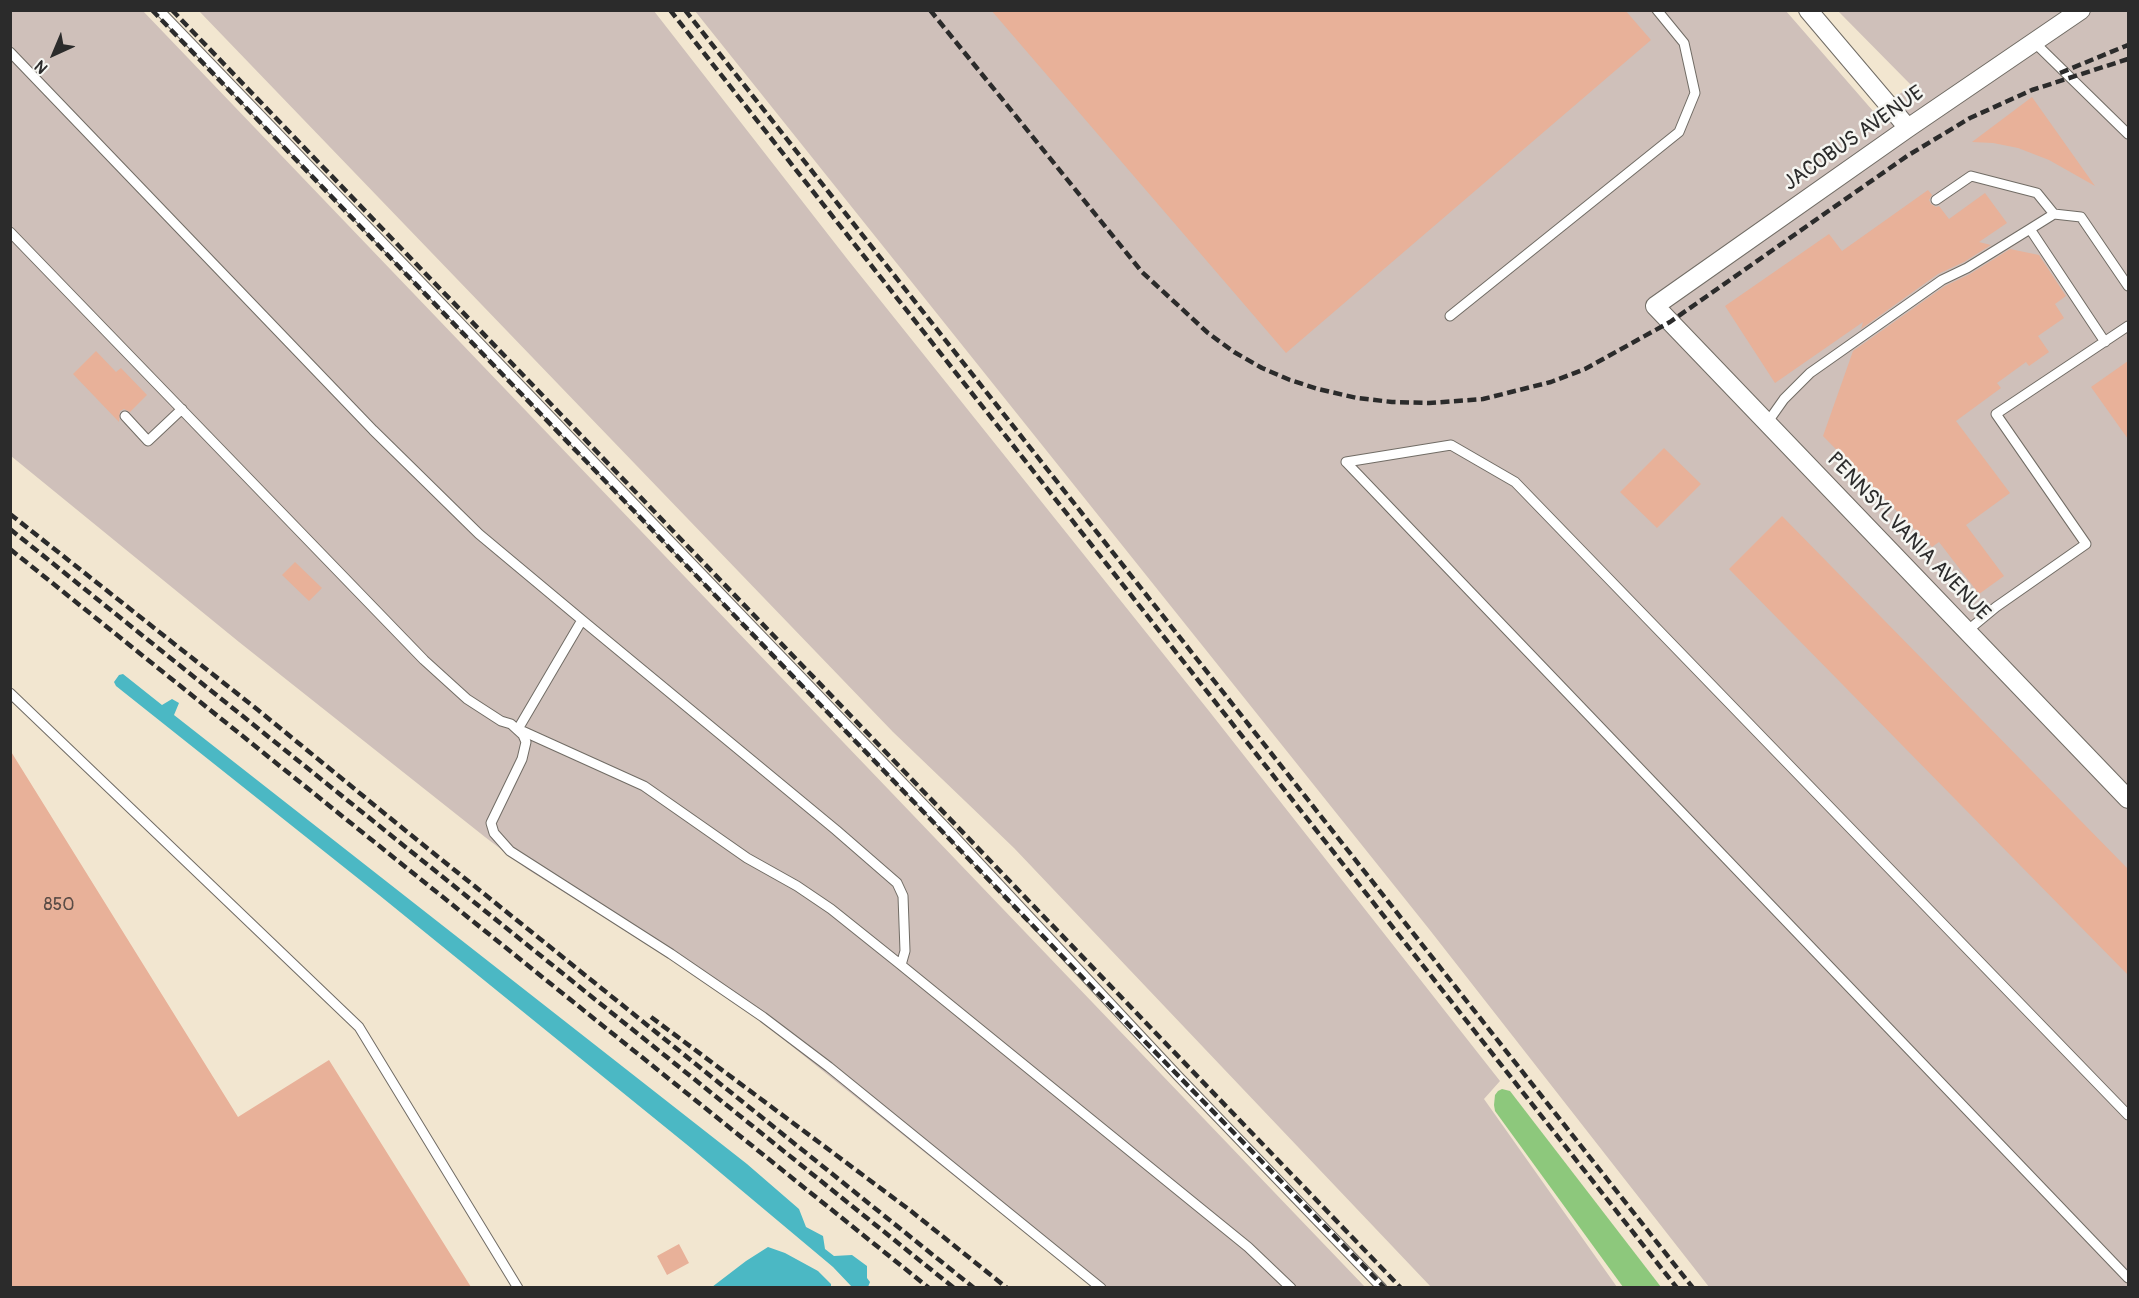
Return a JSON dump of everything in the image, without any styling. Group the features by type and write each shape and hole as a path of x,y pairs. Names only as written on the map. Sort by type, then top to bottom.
{"street":[{"path":"1808,10 1908,128"},
{"name":"JACOBUS AVENUE","path":"1655,306 1908,128 2081,10"},
{"name":"PENNSYLVANIA AVENUE","path":"1655,306 2128,799"}],"lane":[{"path":"159,10 936,818 1179,1077 1382,1287"},
{"path":"1450,316 1679,132 1695,93 1684,43 1657,10"},
{"path":"2034,42 2128,134"},
{"path":"10,52 373,430 479,534 897,883 903,896 905,951 901,965"},
{"path":"1936,200 1971,176 2037,193 2054,214"},
{"path":"1767,423 1784,399 1810,373 1942,280 1966,268 2054,214 2081,217 2128,286"},
{"path":"2030,229 2105,342"},
{"path":"10,232 424,660 467,699 518,729 644,786 747,858 797,886 831,909 1248,1247 1291,1287"},
{"path":"1967,631 1996,607 2086,544 1996,414 2128,326"},
{"path":"125,416 148,441 182,409"},
{"path":"2128,1115 1515,482 1450,445 1346,462 2128,1278"},
{"path":"518,729 582,620"},
{"path":"10,693 360,1027 518,1287"},
{"path":"518,729 525,737 524,754 491,823 494,833 510,851 671,954 763,1017 829,1067 1101,1287"}],"shaded area":[{"path":"10,11 143,11 1365,1287 1093,1287 728,995 527,869 485,837 239,642 11,456"},
{"path":"199,11 654,11 848,260 1209,711 1500,1081 1484,1099 1617,1287 1431,1287 1014,848 893,732"},
{"path":"695,11 1786,11 1873,111 1912,86 1838,11 2128,11 2128,1287 1709,1287 1429,929"}],"green space":[{"path":"1502,1089 1510,1091 1661,1287 1623,1287 1495,1111 1495,1095"}],"water":[{"path":"123,674 162,705 172,699 179,703 174,715 747,1164 799,1209 806,1227 823,1236 825,1249 834,1256 852,1255 867,1266 867,1278 870,1282 868,1287 852,1287 833,1267 691,1148 379,895 116,686 114,682 119,675"},
{"path":"768,1247 785,1253 818,1271 831,1284 831,1287 712,1287"}],"building":[{"path":"991,10 1625,10 1651,40 1286,353"},
{"path":"2032,97 2095,186 2049,160 2018,148 1972,142"},
{"path":"1928,190 1932,195 1929,200 1931,204 1939,206 1949,219 1985,193 2007,223 1979,242 1991,245 1964,262 1938,274 1861,329 1863,322 1775,383 1725,306 1829,234 1842,251"},
{"path":"2010,249 2039,255 2066,296 2055,304 2064,318 2038,336 2049,352 2029,366 2026,362 1997,383 2001,388 1956,421 2010,493 1966,525 2004,576 1979,594 1939,542 1932,547 1823,436 1853,351 1945,286 1970,274"},
{"path":"96,351 116,372 121,368 147,395 130,412 124,409 120,411 119,422 73,374"},
{"path":"2128,361 2128,439 2091,387"},
{"path":"1664,448 1701,484 1657,528 1620,492"},
{"path":"1782,516 2128,869 2128,975 1729,569"},
{"path":"295,562 322,588 309,601 282,575"},
{"path":"10,750 238,1117 329,1060 471,1287 10,1287"},
{"path":"679,1244 689,1263 667,1275 657,1256"}],"railway":[{"path":"152,10 1087,982 1385,1288"},
{"path":"172,10 1401,1288"},
{"path":"670,10 1677,1288"},
{"path":"685,10 1693,1288"},
{"path":"930,10 1142,272 1208,333 1234,352 1290,380 1357,398 1392,402 1429,403 1483,399 1551,382 1585,369 1670,322 1907,156 1970,118 2032,90 2128,59"},
{"path":"2060,73 2128,45"},
{"path":"10,514 258,710 974,1288"},
{"path":"10,529 954,1288"},
{"path":"10,549 929,1288"},
{"path":"651,1017 911,1211 1007,1288"}]}
